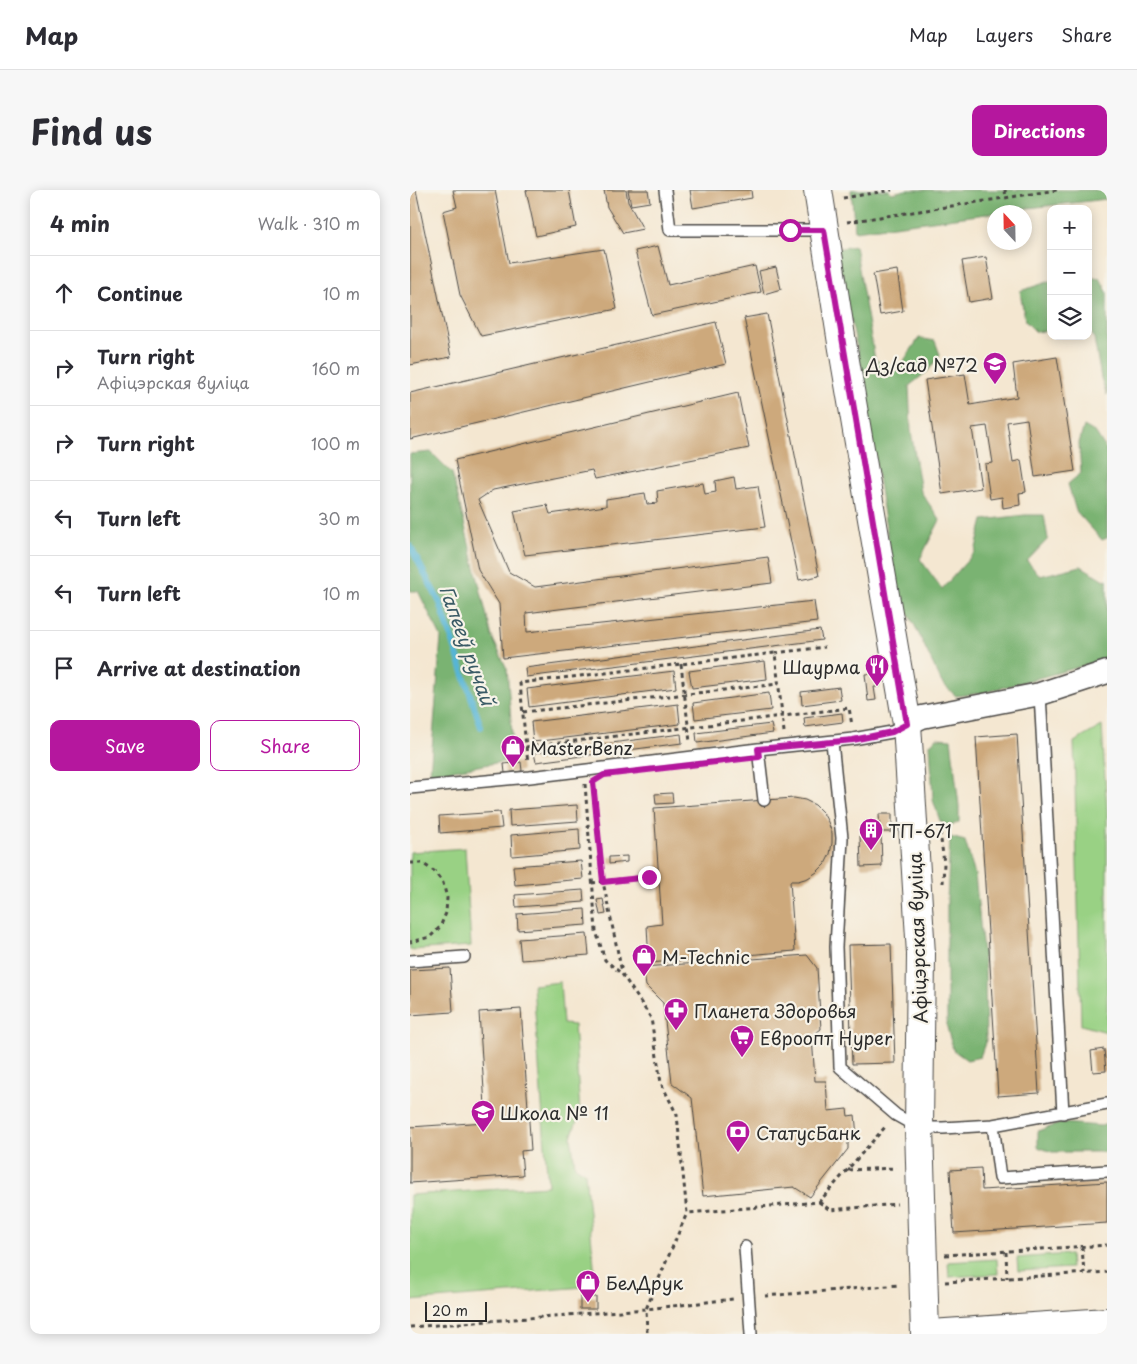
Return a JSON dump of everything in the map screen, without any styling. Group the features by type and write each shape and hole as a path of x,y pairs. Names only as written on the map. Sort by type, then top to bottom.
{"street":[{"name":"Афіцэрская вуліца","path":"829,194 907,724 921,954 907,1121 925,1334"},
{"path":"907,724 922,717 1040,694 1107,672"},
{"path":"931,1334 1107,1322"}],"lane":[{"path":"664,190 670,230 834,226"},
{"path":"1040,694 1062,1112"},
{"path":"410,788 584,771 758,749 853,740 892,732 907,724"},
{"path":"832,742 842,838 836,947 840,1067 907,1121 943,1128 994,1125 1107,1104"},
{"path":"758,749 764,800"},
{"path":"410,961 464,958"},
{"path":"994,1125 1000,1178 1107,1171"},
{"path":"745,1247 751,1334"}],"path":[{"path":"829,194 892,190"},
{"path":"1005,190 1006,198"},
{"path":"834,226 1057,190"},
{"path":"825,647 520,683 526,747 850,708 853,740"},
{"path":"776,653 786,746"},
{"path":"681,664 690,746"},
{"path":"522,712 779,684"},
{"path":"584,771 596,931 605,960 622,974 651,1018 661,1083 677,1115 687,1213 646,1309 647,1332"},
{"path":"599,778 593,782 603,882 622,974"},
{"path":"410,863 422,863 434,871 443,883 447,898 446,913 440,926 430,938 410,942"},
{"path":"592,882 649,877"},
{"path":"819,1202 848,1170 907,1121"},
{"path":"848,1170 896,1168"},
{"path":"687,1213 819,1202 830,1210 897,1204"},
{"path":"944,1255 1107,1245"},
{"path":"1082,1246 1084,1274"},
{"path":"1006,1252 1007,1278"},
{"path":"944,1282 1107,1272"},
{"path":"412,1326 646,1309 906,1284"}],"green space":[{"path":"851,190 889,190 892,193 906,190 1107,190 1107,199 1032,208 1032,205 987,205 987,214 855,231"},
{"path":"855,246 875,360 897,371 919,338 935,341 940,355 928,371 909,386 911,431 921,492 940,520 920,559 942,589 975,552 983,520 1025,515 1044,515 1048,539 1027,561 1040,576 1081,566 1104,580 1107,579 1107,658 983,693 956,696 942,683 914,624 897,595 858,352 835,249"},
{"path":"1092,278 1100,278 1107,292 1107,395 1101,378 1092,334"},
{"path":"1047,282 1047,331 1036,332 1025,321 1020,291"},
{"path":"1084,426 1096,433 1106,449 1107,538 1102,540 1076,511 1068,484 1081,473 1079,443"},
{"path":"431,452 452,473 492,637 507,669 514,760 430,774 441,637 418,591 410,591 410,454"},
{"path":"1102,726 1107,813 1107,1032 1081,1025 1074,742"},
{"path":"937,738 951,739 959,806 959,822 948,826 940,821 933,800 930,744"},
{"path":"950,837 965,841 975,875 985,971 986,1040 980,1057 967,1060 953,1050 947,1027 947,901"},
{"path":"465,848 471,946 410,950 410,852"},
{"path":"560,982 563,1024 574,1025 580,1112 571,1137 575,1166 585,1172 596,1286 410,1301 410,1195 548,1186 533,985"},
{"path":"1062,1123 1101,1126 1107,1124 1107,1152 1052,1152 1038,1147 1038,1131"},
{"path":"1070,1254 1071,1268 1018,1271 1017,1258"},
{"path":"997,1259 998,1274 949,1277 948,1262"}],"building":[{"path":"410,190 416,190 451,357 410,365"},
{"path":"453,190 495,190 509,263 604,249 617,309 481,336 460,295 443,211 457,207"},
{"path":"526,190 569,190 576,227 536,236"},
{"path":"604,190 626,190 628,202 643,229 623,233 607,207"},
{"path":"628,190 648,190 650,202 631,205"},
{"path":"690,190 751,190 752,198 693,208"},
{"path":"658,246 668,285 755,266 761,292 652,315 635,251"},
{"path":"986,257 993,298 969,302 962,261"},
{"path":"776,267 781,289 764,294 759,271"},
{"path":"897,270 903,311 880,315 873,274"},
{"path":"767,314 819,576 799,580 744,318"},
{"path":"716,322 726,364 410,439 410,393"},
{"path":"1057,357 1075,471 1035,477 1027,419 1007,422 1013,462 1021,460 1026,492 1019,493 1020,505 1003,508 1002,497 990,499 985,464 993,463 987,426 972,428 981,488 942,494 925,380 965,374 970,405 1017,397 1013,364"},
{"path":"738,393 749,448 595,479 592,470 493,490 478,500 509,572 535,587 768,557 772,583 526,613 527,632 814,601 817,622 503,658 499,604 478,570 455,460"},
{"path":"734,477 736,489 758,486 765,527 525,555 514,511 547,505 550,514 606,506 606,499 645,493 647,504 658,503 657,491 703,483 705,494 716,492 715,481"},
{"path":"820,630 822,640 526,677 525,668"},
{"path":"765,661 767,679 692,688 689,671"},
{"path":"674,671 676,688 529,707 527,689"},
{"path":"879,673 880,687 874,687 876,700 868,701 865,674"},
{"path":"839,687 841,700 802,705 801,692"},
{"path":"769,693 771,710 695,719 693,703"},
{"path":"678,704 680,724 533,742 531,722"},
{"path":"842,713 843,722 805,727 804,718"},
{"path":"771,724 773,733 697,743 696,733"},
{"path":"681,734 682,743 536,762 534,753"},
{"path":"1017,734 1039,1093 998,1096 976,737"},
{"name":"MasterBenz","path":"521,762 522,771 505,773 504,764"},
{"path":"672,793 673,803 656,804 655,794"},
{"path":"794,798 805,800 815,805 823,813 832,833 830,854 825,864 808,878 790,881 795,951 649,963 647,926 662,924 654,808"},
{"path":"577,805 578,821 510,826 509,810"},
{"path":"500,812 502,828 440,833 439,816"},
{"path":"879,814 892,814 892,832 880,832"},
{"path":"579,829 580,850 512,856 511,835"},
{"name":"ТП-671","path":"881,834 882,866 861,867 860,835"},
{"path":"627,856 627,862 609,864 609,857"},
{"path":"581,861 583,879 515,885 513,866"},
{"path":"583,890 584,902 516,907 515,895"},
{"path":"603,899 606,914 600,915 597,900"},
{"path":"585,909 586,925 518,930 517,914"},
{"path":"587,934 589,955 521,960 519,939"},
{"path":"891,944 895,1063 852,1064 848,945"},
{"name":"Евроопт Hyper","path":"807,955 817,968 821,1029 812,1036 815,1081 826,1081 828,1111 847,1109 848,1116 855,1115 857,1136 848,1137 848,1149 810,1197 794,1187 703,1196 692,1098 672,1083 663,1003 646,986 643,967"},
{"path":"450,968 453,1012 410,1015 410,970"},
{"path":"521,1009 531,1150 521,1151 523,1175 410,1183 410,1127 486,1122 479,1012"},
{"path":"1104,1049 1106,1071 1093,1072 1091,1051"},
{"path":"981,1168 982,1190 1107,1182 1107,1223 954,1233 950,1170"},
{"name":"БелДрук","path":"580,1297 596,1297 596,1309 580,1309"}],"waterway":[{"name":"Гапееў ручай","path":"410,546 440,603 481,727"}],"place":[{"name":"Дз/сад №72","path":"995,385"},
{"name":"Шаурма","path":"877,687"},
{"name":"MasterBenz","path":"513,768"},
{"name":"ТП-671","path":"871,851"},
{"name":"M-Technic","path":"644,977"},
{"name":"Планета Здоровья","path":"676,1031"},
{"name":"Евроопт Hyper","path":"742,1058"},
{"name":"Школа № 11","path":"483,1133"},
{"name":"СтатусБанк","path":"738,1153"},
{"name":"БелДрук","path":"588,1303"}],"route":[{"path":"649,877 603,882 593,782 604,775 759,757 758,749 853,740 892,732 907,724 824,230 790,230"}]}
